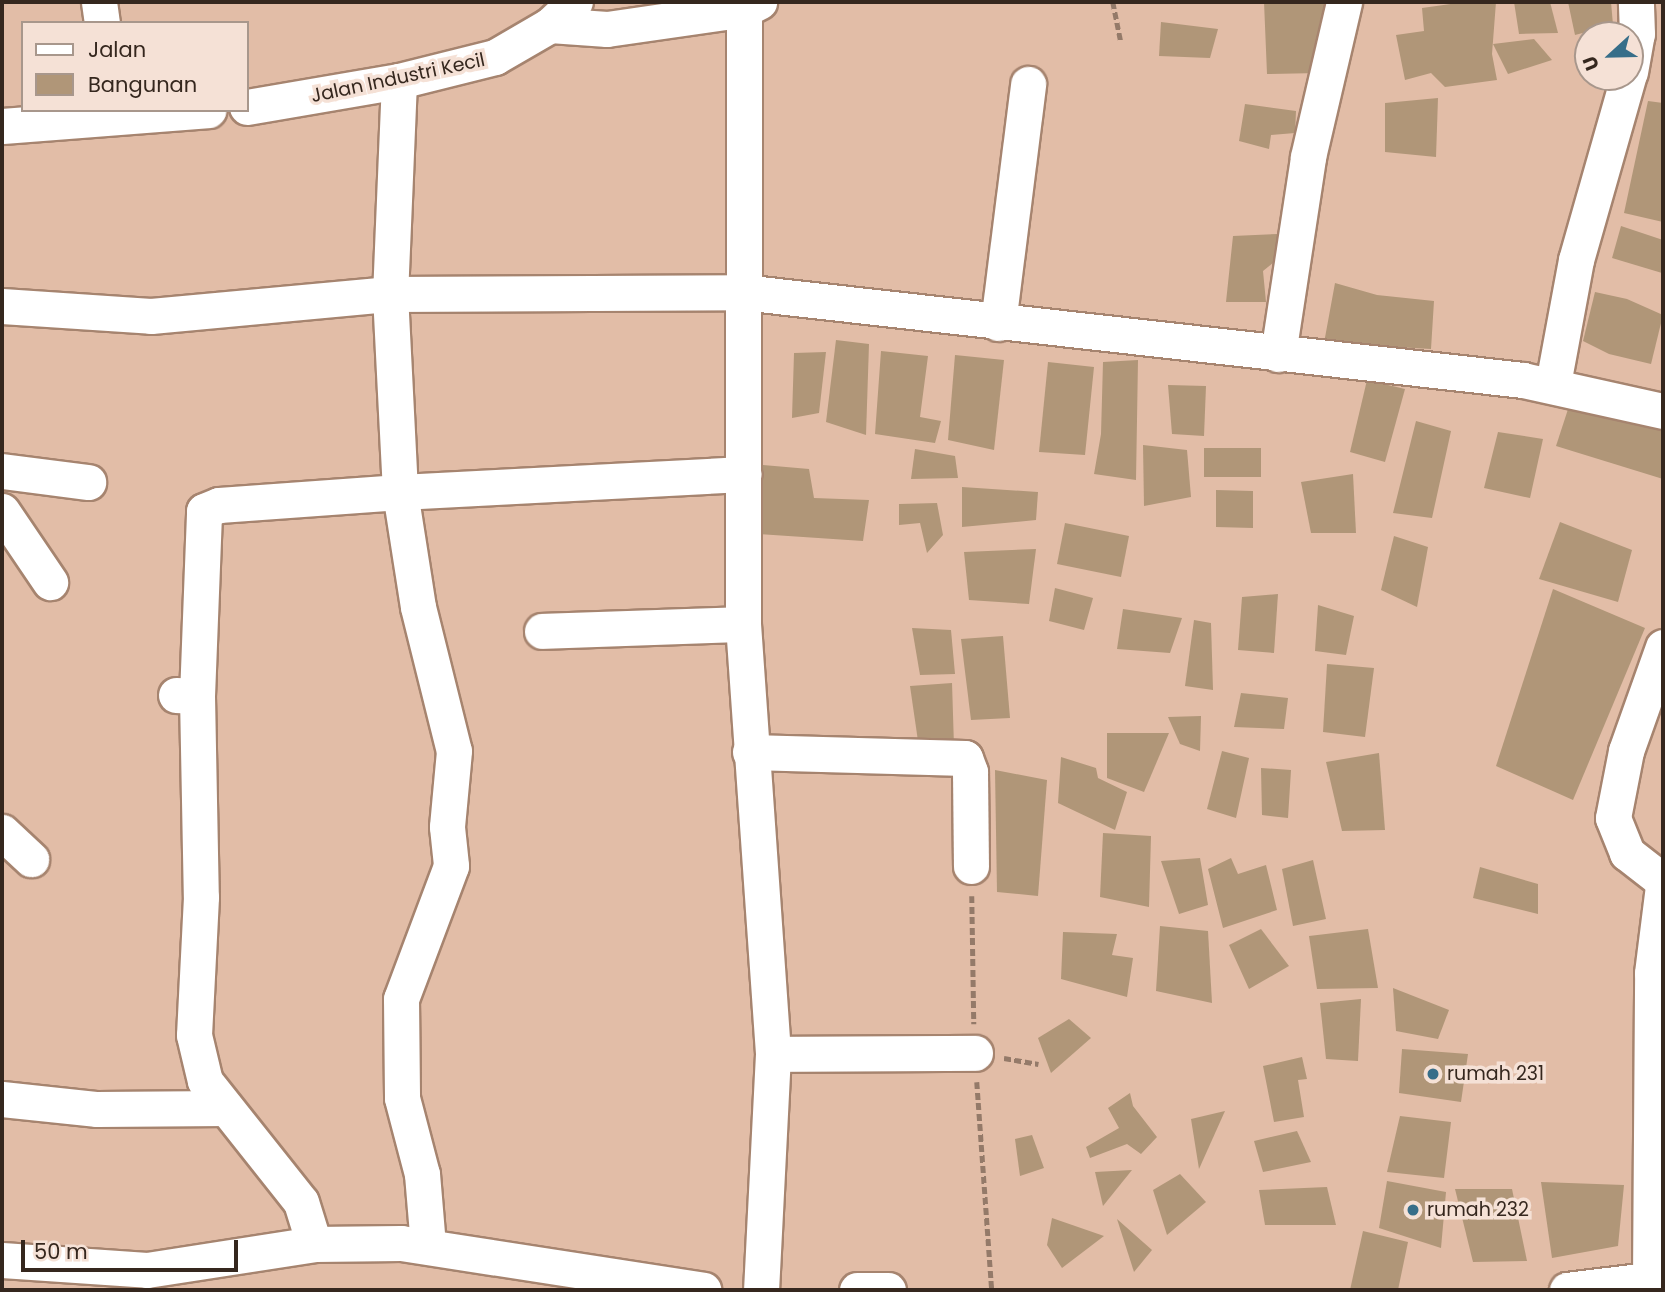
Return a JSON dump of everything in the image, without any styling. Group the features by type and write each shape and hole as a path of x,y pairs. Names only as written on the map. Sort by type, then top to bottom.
{"street":[{"path":"99,2 102,21"},
{"name":"Jalan Industri Kecil","path":"248,107 398,81 495,57 550,25 575,2"},
{"path":"1278,354 1308,157 1344,2"},
{"path":"1636,2 1637,21"},
{"path":"550,25 607,29 749,4 742,292 743,624 773,1054 761,1290"},
{"path":"398,81 390,294 400,492 418,607 454,751 447,827 451,866 401,999 402,1098 422,1174 428,1245"},
{"path":"998,323 1028,84"},
{"path":"1553,383 1576,260 1625,91"},
{"path":"2,126 170,112"},
{"path":"2,306 151,316 390,294 742,292 998,323 1553,383 1663,411"},
{"path":"2,471 88,482"},
{"path":"313,1244 301,1202 205,1081 194,1035 201,897 186,695 204,511 219,505 400,492 744,474"},
{"path":"2,511 50,582"},
{"path":"542,631 743,624"},
{"path":"1567,1290 1657,1279 1653,973 1663,883 1627,853 1613,818 1626,751 1663,647"},
{"path":"750,752 965,758 970,772 971,866"},
{"path":"2,832 32,859"},
{"path":"773,1054 975,1053"},
{"path":"2,1099 121,1110 226,1108"},
{"path":"2,1261 147,1270 313,1244 428,1245 703,1290"},
{"path":"857,1290 888,1290"}],"path":[{"path":"1112,2 1121,42"},
{"path":"971,866 975,1053 992,1290"}],"building":[{"path":"1264,2 1327,2 1319,25 1319,73 1267,74"},
{"path":"1465,2 1496,2 1492,54 1497,80 1445,87 1431,73 1405,80 1396,35 1424,31 1422,8"},
{"path":"1514,2 1550,2 1558,33 1519,34"},
{"path":"1568,2 1611,2 1613,21 1574,21 1574,30"},
{"path":"1161,22 1218,29 1210,58 1159,56"},
{"path":"1534,39 1552,60 1508,74 1493,44"},
{"path":"1438,98 1436,157 1385,152 1385,103"},
{"path":"1648,101 1663,103 1663,222 1624,213"},
{"path":"1245,104 1296,111 1295,133 1271,135 1269,149 1239,141"},
{"path":"1621,226 1663,240 1662,273 1612,258"},
{"path":"1278,234 1279,258 1263,271 1266,302 1226,302 1233,236"},
{"path":"1335,283 1377,295 1434,301 1431,349 1324,343"},
{"path":"1595,292 1627,299 1663,315 1651,364 1609,354 1583,341"},
{"path":"836,340 869,344 866,435 826,422"},
{"path":"881,351 928,356 920,417 941,421 935,443 875,434"},
{"path":"826,352 819,413 792,418 794,353"},
{"path":"955,355 1004,360 994,450 948,440"},
{"path":"1138,360 1136,480 1094,474 1101,434 1103,362"},
{"path":"1048,362 1094,367 1085,455 1039,452"},
{"path":"1367,380 1405,389 1385,462 1350,452"},
{"path":"1168,385 1206,386 1204,436 1172,434"},
{"path":"1571,400 1663,431 1663,479 1556,446"},
{"path":"1416,421 1451,431 1432,518 1393,513"},
{"path":"1498,432 1543,439 1530,498 1484,488"},
{"path":"1143,445 1187,450 1191,497 1144,506"},
{"path":"1204,448 1261,448 1261,477 1204,477"},
{"path":"915,449 955,456 958,478 911,479"},
{"path":"763,465 809,469 814,498 869,500 863,541 759,534"},
{"path":"1353,474 1356,533 1311,533 1301,482"},
{"path":"962,487 1038,492 1036,520 962,527"},
{"path":"1216,490 1253,491 1253,528 1216,527"},
{"path":"937,503 943,535 927,553 920,523 899,525 899,504"},
{"path":"1560,522 1632,550 1618,602 1539,579"},
{"path":"1065,523 1129,536 1121,577 1057,564"},
{"path":"1394,536 1428,547 1417,607 1381,590"},
{"path":"1036,549 1029,604 969,600 964,552"},
{"path":"1055,588 1093,598 1084,630 1049,621"},
{"path":"1553,589 1645,628 1573,800 1496,766"},
{"path":"1278,594 1274,653 1238,650 1242,597"},
{"path":"1318,605 1354,616 1346,655 1315,651"},
{"path":"1123,609 1182,618 1170,653 1117,649"},
{"path":"1194,620 1211,623 1213,690 1185,686"},
{"path":"912,628 951,630 955,674 920,675"},
{"path":"1003,636 1010,718 971,720 961,639"},
{"path":"1327,664 1374,668 1365,737 1323,732"},
{"path":"952,683 954,746 919,748 910,686"},
{"path":"1241,693 1288,698 1284,729 1234,727"},
{"path":"1201,716 1200,751 1180,744 1168,717"},
{"path":"1107,733 1169,733 1144,792 1107,778"},
{"path":"1222,751 1249,758 1236,818 1207,809"},
{"path":"1379,753 1385,830 1342,831 1326,762"},
{"path":"1061,757 1096,768 1098,778 1127,792 1115,830 1058,803"},
{"path":"1261,768 1291,770 1288,818 1262,815"},
{"path":"995,770 1047,780 1038,896 997,892"},
{"path":"1103,833 1151,836 1149,907 1100,897"},
{"path":"1200,858 1208,905 1179,914 1161,861"},
{"path":"1231,858 1238,874 1266,865 1277,910 1223,928 1208,869"},
{"path":"1313,860 1326,919 1293,926 1282,869"},
{"path":"1480,867 1538,884 1538,914 1473,898"},
{"path":"1160,926 1208,931 1212,1003 1156,991"},
{"path":"1261,929 1289,966 1249,989 1229,945"},
{"path":"1368,929 1378,988 1317,989 1309,936"},
{"path":"1063,932 1117,934 1112,955 1133,958 1127,997 1061,979"},
{"path":"1393,988 1449,1010 1438,1039 1396,1031"},
{"path":"1361,999 1358,1061 1326,1059 1320,1003"},
{"path":"1069,1019 1091,1038 1051,1073 1038,1038"},
{"name":"rumah 231","path":"1402,1049 1468,1054 1461,1102 1399,1093"},
{"path":"1302,1057 1307,1079 1298,1080 1304,1117 1274,1122 1263,1066"},
{"path":"1130,1093 1133,1106 1157,1137 1141,1154 1127,1144 1090,1158 1086,1147 1119,1128 1108,1108"},
{"path":"1225,1111 1199,1169 1191,1119"},
{"path":"1400,1116 1451,1122 1444,1178 1387,1172"},
{"path":"1297,1131 1311,1162 1263,1172 1254,1141"},
{"path":"1032,1135 1044,1168 1020,1176 1015,1139"},
{"path":"1132,1170 1103,1206 1095,1172"},
{"path":"1180,1174 1206,1202 1167,1235 1153,1190"},
{"name":"rumah 232","path":"1387,1181 1446,1192 1441,1248 1379,1228"},
{"path":"1541,1182 1624,1185 1618,1246 1552,1258"},
{"path":"1327,1187 1336,1225 1265,1225 1259,1190"},
{"path":"1455,1189 1512,1189 1527,1261 1473,1262"},
{"path":"1052,1218 1104,1236 1062,1268 1047,1245"},
{"path":"1117,1219 1152,1250 1134,1272"},
{"path":"1363,1231 1408,1242 1398,1290 1350,1290"}],"place":[{"name":"rumah 231","path":"1433,1074"},
{"name":"rumah 232","path":"1413,1210"}]}
